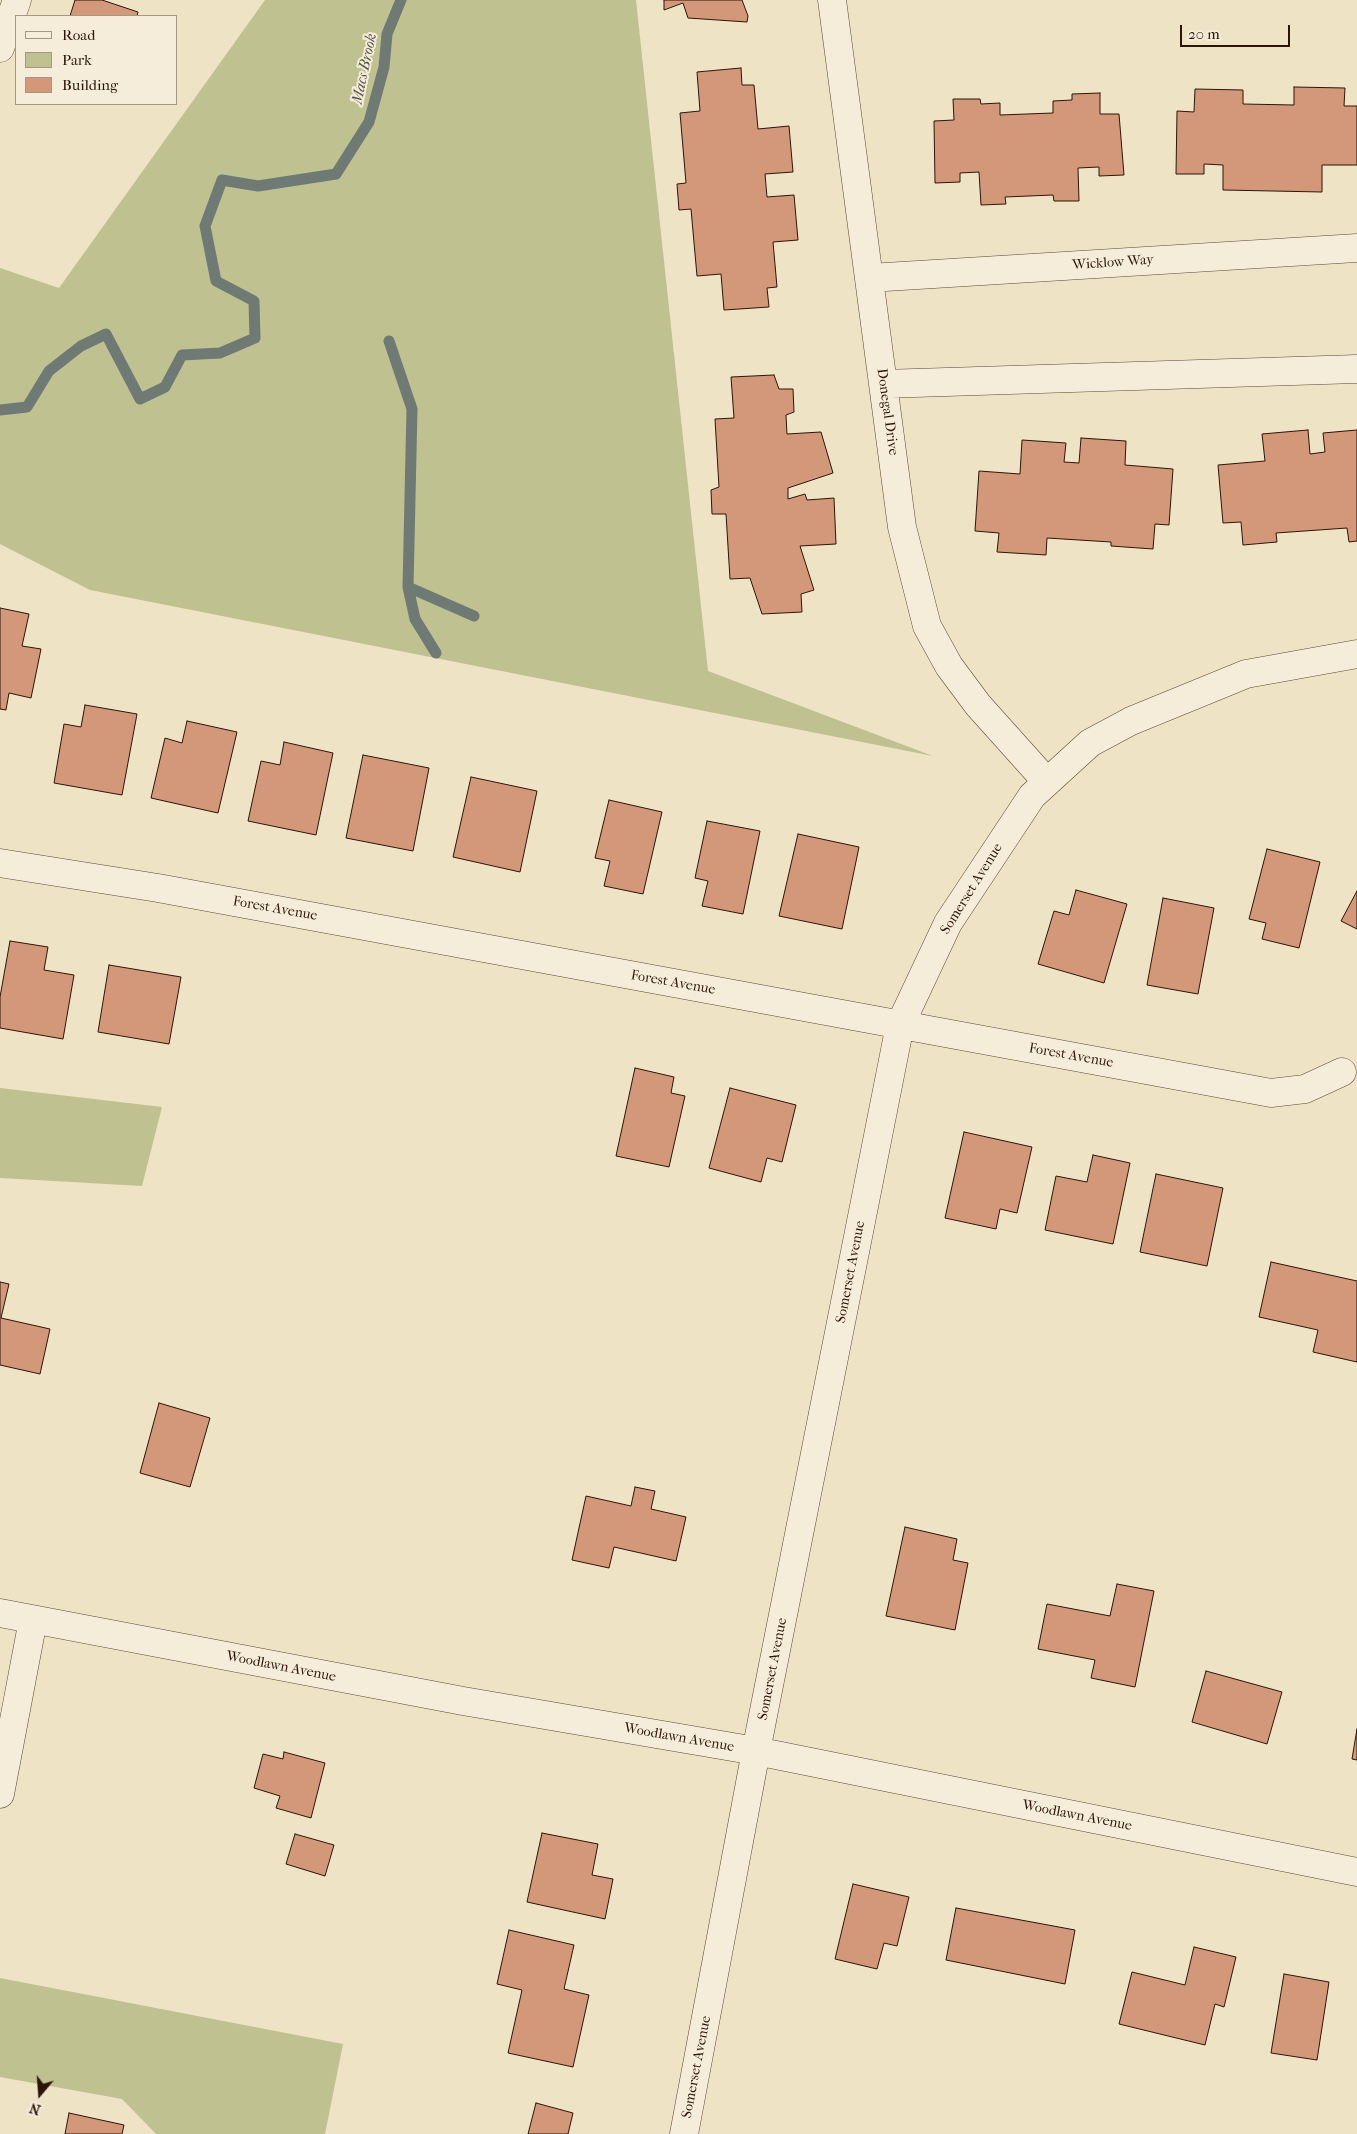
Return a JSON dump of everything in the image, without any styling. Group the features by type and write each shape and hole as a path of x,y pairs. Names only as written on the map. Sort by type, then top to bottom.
{"street":[{"path":"0,48 17,0"},
{"name":"Donegal Drive","path":"832,0 902,527 927,626 949,666 978,705 1047,782"},
{"name":"Wicklow Way","path":"869,278 1357,248"},
{"path":"883,384 1357,369"},
{"name":"Somerset Avenue","path":"684,2134 756,1751 900,1025 948,923 1032,796 1090,743 1131,721 1246,674 1357,654"},
{"name":"Forest Avenue","path":"0,864 158,888 1271,1093 1305,1089 1342,1072"},
{"name":"Woodlawn Avenue","path":"0,1613 462,1701 756,1751 1357,1872"},
{"path":"0,1794 33,1620"}],"green space":[{"path":"265,0 636,0 708,671 933,756 90,590 0,544 0,268 59,288"},
{"path":"0,1088 162,1107 142,1186 0,1178"},
{"path":"0,1978 343,2044 325,2134 156,2134 122,2099 0,2077"}],"building":[{"path":"75,0 102,0 138,12 137,15 70,15"},
{"path":"664,0 742,0 748,16 747,22 688,18 683,3 664,10"},
{"path":"741,68 742,85 754,85 758,129 789,126 793,172 765,174 767,197 794,195 798,240 773,242 777,287 767,288 769,307 724,310 721,274 697,276 691,209 679,210 677,184 686,183 680,113 700,111 697,72"},
{"path":"1294,87 1345,88 1344,106 1357,106 1357,165 1322,165 1322,192 1223,190 1223,165 1204,164 1204,174 1176,174 1177,111 1194,112 1195,89 1243,90 1243,104 1294,105"},
{"path":"1100,93 1100,114 1119,114 1124,175 1099,176 1099,167 1078,168 1079,201 1054,201 1053,195 1005,197 1006,204 981,205 979,172 960,173 960,182 935,183 934,121 954,120 953,99 980,99 981,104 1000,103 1000,115 1053,113 1053,101 1072,100 1072,94"},
{"path":"774,375 779,389 793,389 794,412 786,415 787,434 821,432 833,473 788,488 788,499 805,494 807,500 834,498 836,544 800,546 814,590 801,594 802,612 762,614 750,578 730,579 726,514 712,514 711,490 719,487 715,419 734,418 731,377"},
{"path":"1308,430 1310,454 1325,452 1323,433 1357,430 1357,541 1349,542 1347,528 1276,533 1277,542 1243,545 1241,522 1223,523 1218,465 1265,461 1262,434"},
{"path":"1081,438 1126,441 1125,465 1173,469 1169,525 1155,524 1153,549 1111,546 1111,542 1047,538 1046,555 997,552 999,533 975,531 979,471 1020,474 1022,440 1066,443 1064,462 1079,463"},
{"path":"0,608 29,614 22,646 41,649 31,698 9,693 6,710 0,709"},
{"path":"85,705 137,714 122,795 54,783 64,724 81,727"},
{"path":"187,721 237,732 218,813 151,798 165,738 182,743"},
{"path":"284,742 333,753 316,835 248,821 261,761 280,765"},
{"path":"363,755 429,768 413,851 346,838"},
{"path":"471,777 537,791 520,872 453,857"},
{"path":"609,800 662,812 643,894 604,886 610,861 595,858"},
{"path":"707,821 760,831 743,914 702,906 708,881 695,878"},
{"path":"798,834 859,847 842,929 779,916"},
{"path":"1267,849 1320,862 1299,948 1262,939 1266,923 1249,919"},
{"path":"1076,890 1127,904 1104,983 1038,964 1054,911 1069,915"},
{"path":"1357,891 1357,929 1341,921"},
{"path":"1163,898 1214,908 1198,994 1147,985"},
{"path":"10,941 48,947 44,970 74,975 63,1039 0,1028 0,997"},
{"path":"109,965 181,977 169,1044 98,1032"},
{"path":"635,1068 674,1077 671,1093 685,1096 669,1167 616,1156"},
{"path":"730,1088 796,1105 782,1162 767,1158 761,1182 709,1168"},
{"path":"964,1132 1032,1147 1017,1213 1000,1209 996,1229 945,1218"},
{"path":"1093,1155 1130,1163 1113,1244 1045,1230 1056,1176 1087,1182"},
{"path":"1156,1174 1223,1188 1207,1266 1140,1252"},
{"path":"1271,1262 1357,1281 1357,1362 1313,1352 1318,1330 1259,1317"},
{"path":"0,1282 9,1284 1,1318 50,1329 40,1374 0,1365"},
{"path":"159,1403 210,1418 190,1487 140,1473"},
{"path":"635,1487 655,1491 651,1509 686,1517 676,1561 614,1547 609,1568 572,1560 586,1496 631,1506"},
{"path":"905,1527 957,1539 953,1560 968,1563 955,1630 886,1616"},
{"path":"1117,1584 1154,1591 1135,1687 1091,1678 1095,1660 1038,1649 1047,1604 1110,1616"},
{"path":"1206,1671 1282,1692 1267,1744 1192,1722"},
{"path":"1357,1729 1357,1760 1352,1759"},
{"path":"284,1752 325,1763 311,1818 276,1808 280,1796 254,1788 263,1754 283,1759"},
{"path":"542,1833 598,1844 592,1875 613,1879 605,1919 527,1902"},
{"path":"295,1834 334,1845 325,1876 286,1864"},
{"path":"853,1884 909,1897 897,1946 884,1943 877,1969 835,1959"},
{"path":"956,1908 1075,1930 1065,1984 946,1960"},
{"path":"509,1930 574,1945 564,1989 589,1995 573,2067 508,2053 522,1990 497,1984"},
{"path":"1194,1947 1236,1957 1224,2007 1215,2004 1205,2045 1119,2024 1132,1972 1185,1985"},
{"path":"1284,1974 1329,1982 1317,2060 1271,2053"},
{"path":"536,2103 573,2113 568,2134 528,2134"},
{"path":"69,2113 124,2125 122,2134 65,2134"}],"waterway":[{"name":"Macs Brook","path":"0,410 27,407 49,371 81,346 106,334 140,399 165,387 182,355 220,353 255,338 254,301 216,281 205,226 222,180 258,186 336,174 369,122 384,67 387,34 401,0"},
{"path":"389,341 412,409 408,587 415,619 436,653"},
{"path":"408,587 474,616"}]}
